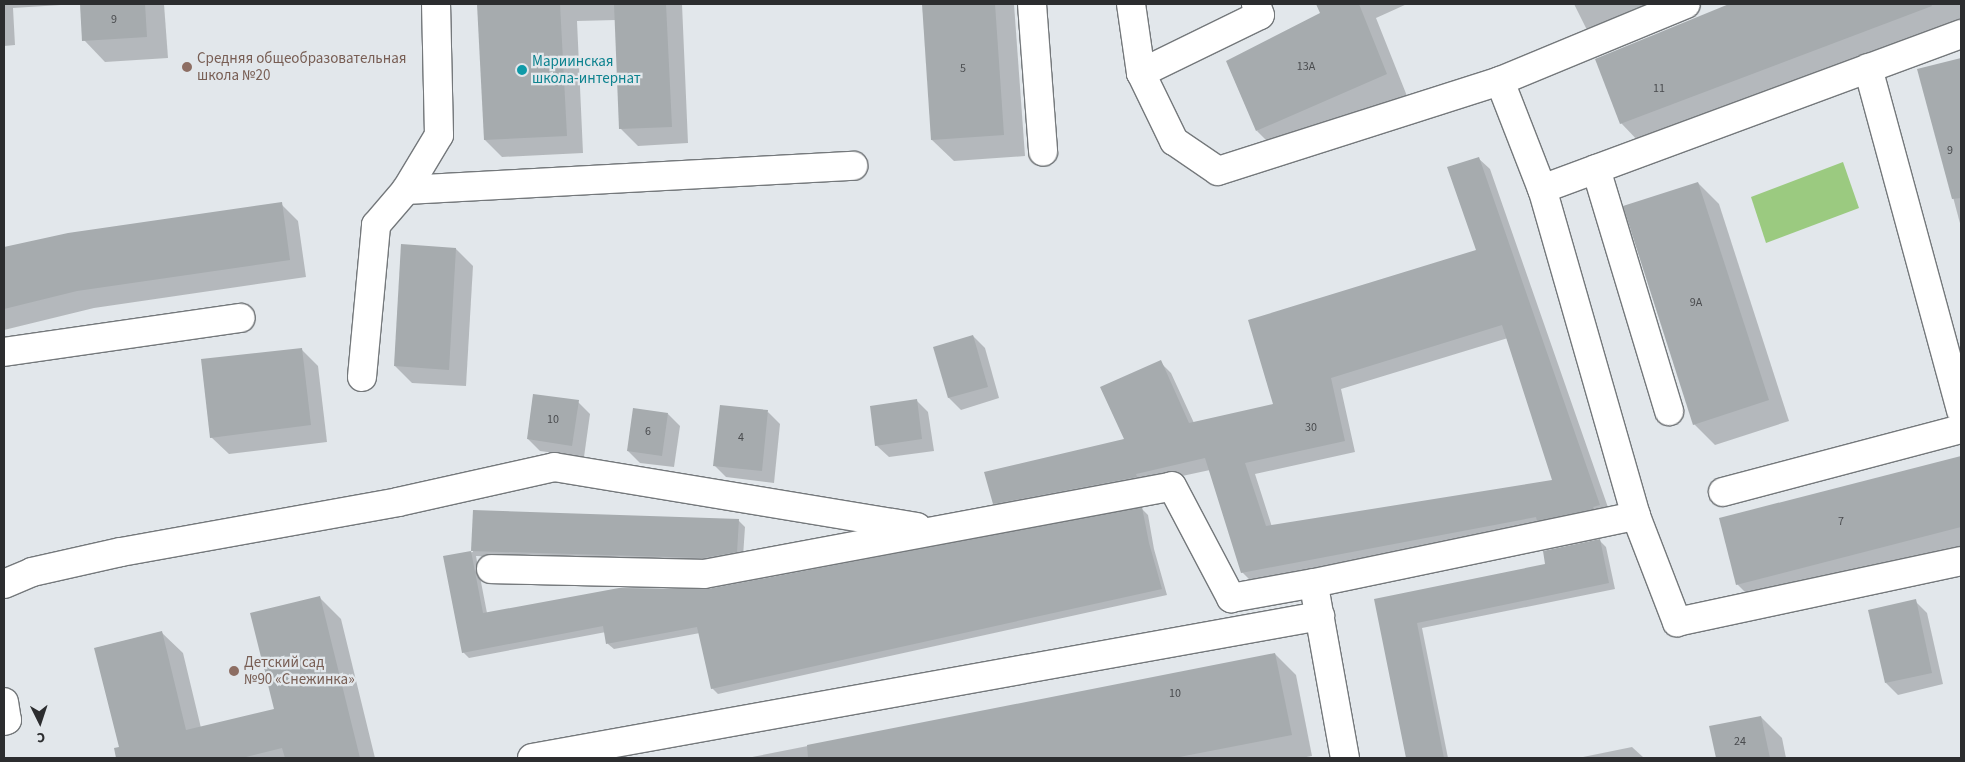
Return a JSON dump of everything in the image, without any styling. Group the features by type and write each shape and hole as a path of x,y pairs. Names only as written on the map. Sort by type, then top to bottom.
{"street":[{"path":"362,377 376,225 406,190 439,135 436,4"},
{"path":"1032,4 1043,152"},
{"path":"1131,4 1141,73 1174,141 1218,172 1500,81 1651,10 1686,4"},
{"path":"1141,73 1260,15 1256,4"},
{"path":"1542,189 1961,34"},
{"path":"1868,68 1961,411"},
{"path":"1500,81 1542,189 1636,516 1677,622 1961,561"},
{"path":"406,190 853,166"},
{"path":"1596,169 1669,411"},
{"path":"4,352 241,318"},
{"path":"1723,492 1961,429"},
{"path":"4,584 32,572 121,552 398,502 554,467 937,530"},
{"path":"491,569 704,574 1172,486 1231,598 1314,583 1636,516"},
{"path":"1314,583 1345,758"},
{"path":"532,758 1320,616"},
{"path":"4,702 6,720 4,721"}],"green space":[{"path":"1843,162 1859,208 1766,243 1751,197"}],"building":[{"path":"80,4 145,4 147,37 82,41"},
{"name":"Мариинская школа-интернат","path":"477,4 560,4 567,136 484,140"},
{"name":"Мариинская школа-интернат","path":"614,4 666,4 672,127 619,129"},
{"path":"922,4 995,4 1004,135 931,140"},
{"path":"1316,4 1359,4 1387,74 1256,131 1226,61 1320,13"},
{"path":"1729,4 1931,4 1932,6 1620,124 1595,59"},
{"path":"1961,58 1961,198 1952,199 1917,69"},
{"path":"1479,157 1600,505 1593,507 1594,509 1537,521 1536,517 1241,573 1205,458 1136,474 1137,477 993,504 984,472 1124,439 1100,387 1161,360 1189,423 1273,404 1248,320 1476,250 1447,167","holes":["1502,325 1552,480 1266,526 1245,463 1345,441 1331,378"]},
{"path":"1698,182 1769,400 1693,425 1623,206"},
{"path":"282,202 290,260 77,291 4,309 4,247 68,233"},
{"path":"401,244 456,248 449,370 394,366"},
{"path":"973,335 988,387 948,398 933,347"},
{"path":"302,348 311,425 210,438 201,359"},
{"path":"533,394 579,400 572,446 527,439"},
{"path":"917,399 922,439 875,446 870,406"},
{"path":"720,405 768,410 762,471 713,466"},
{"path":"633,408 668,413 662,456 627,451"},
{"path":"1961,456 1961,527 1736,585 1719,518"},
{"path":"1142,507 1149,543 1162,589 711,689 697,627 606,644 603,626 462,653 443,556 471,551 483,613 619,588 707,589"},
{"path":"473,510 739,519 737,552 703,558 471,551"},
{"path":"1600,539 1609,583 1417,623 1444,758 1406,758 1374,599 1545,564 1543,551"},
{"path":"320,596 360,758 285,758 282,748 242,758 116,758 114,748 119,747 94,648 162,631 186,730 274,709 250,613"},
{"path":"1916,599 1932,673 1885,683 1868,610"},
{"path":"1275,653 1292,735 1174,758 808,758 807,745"},
{"path":"1761,716 1770,758 1716,758 1709,726"}],"place":[{"name":"Средняя общеобразовательная школа №20","path":"187,67"},
{"name":"Мариинская школа-интернат","path":"522,70"},
{"name":"Детский сад №90 «Снежинка»","path":"234,671"}]}
